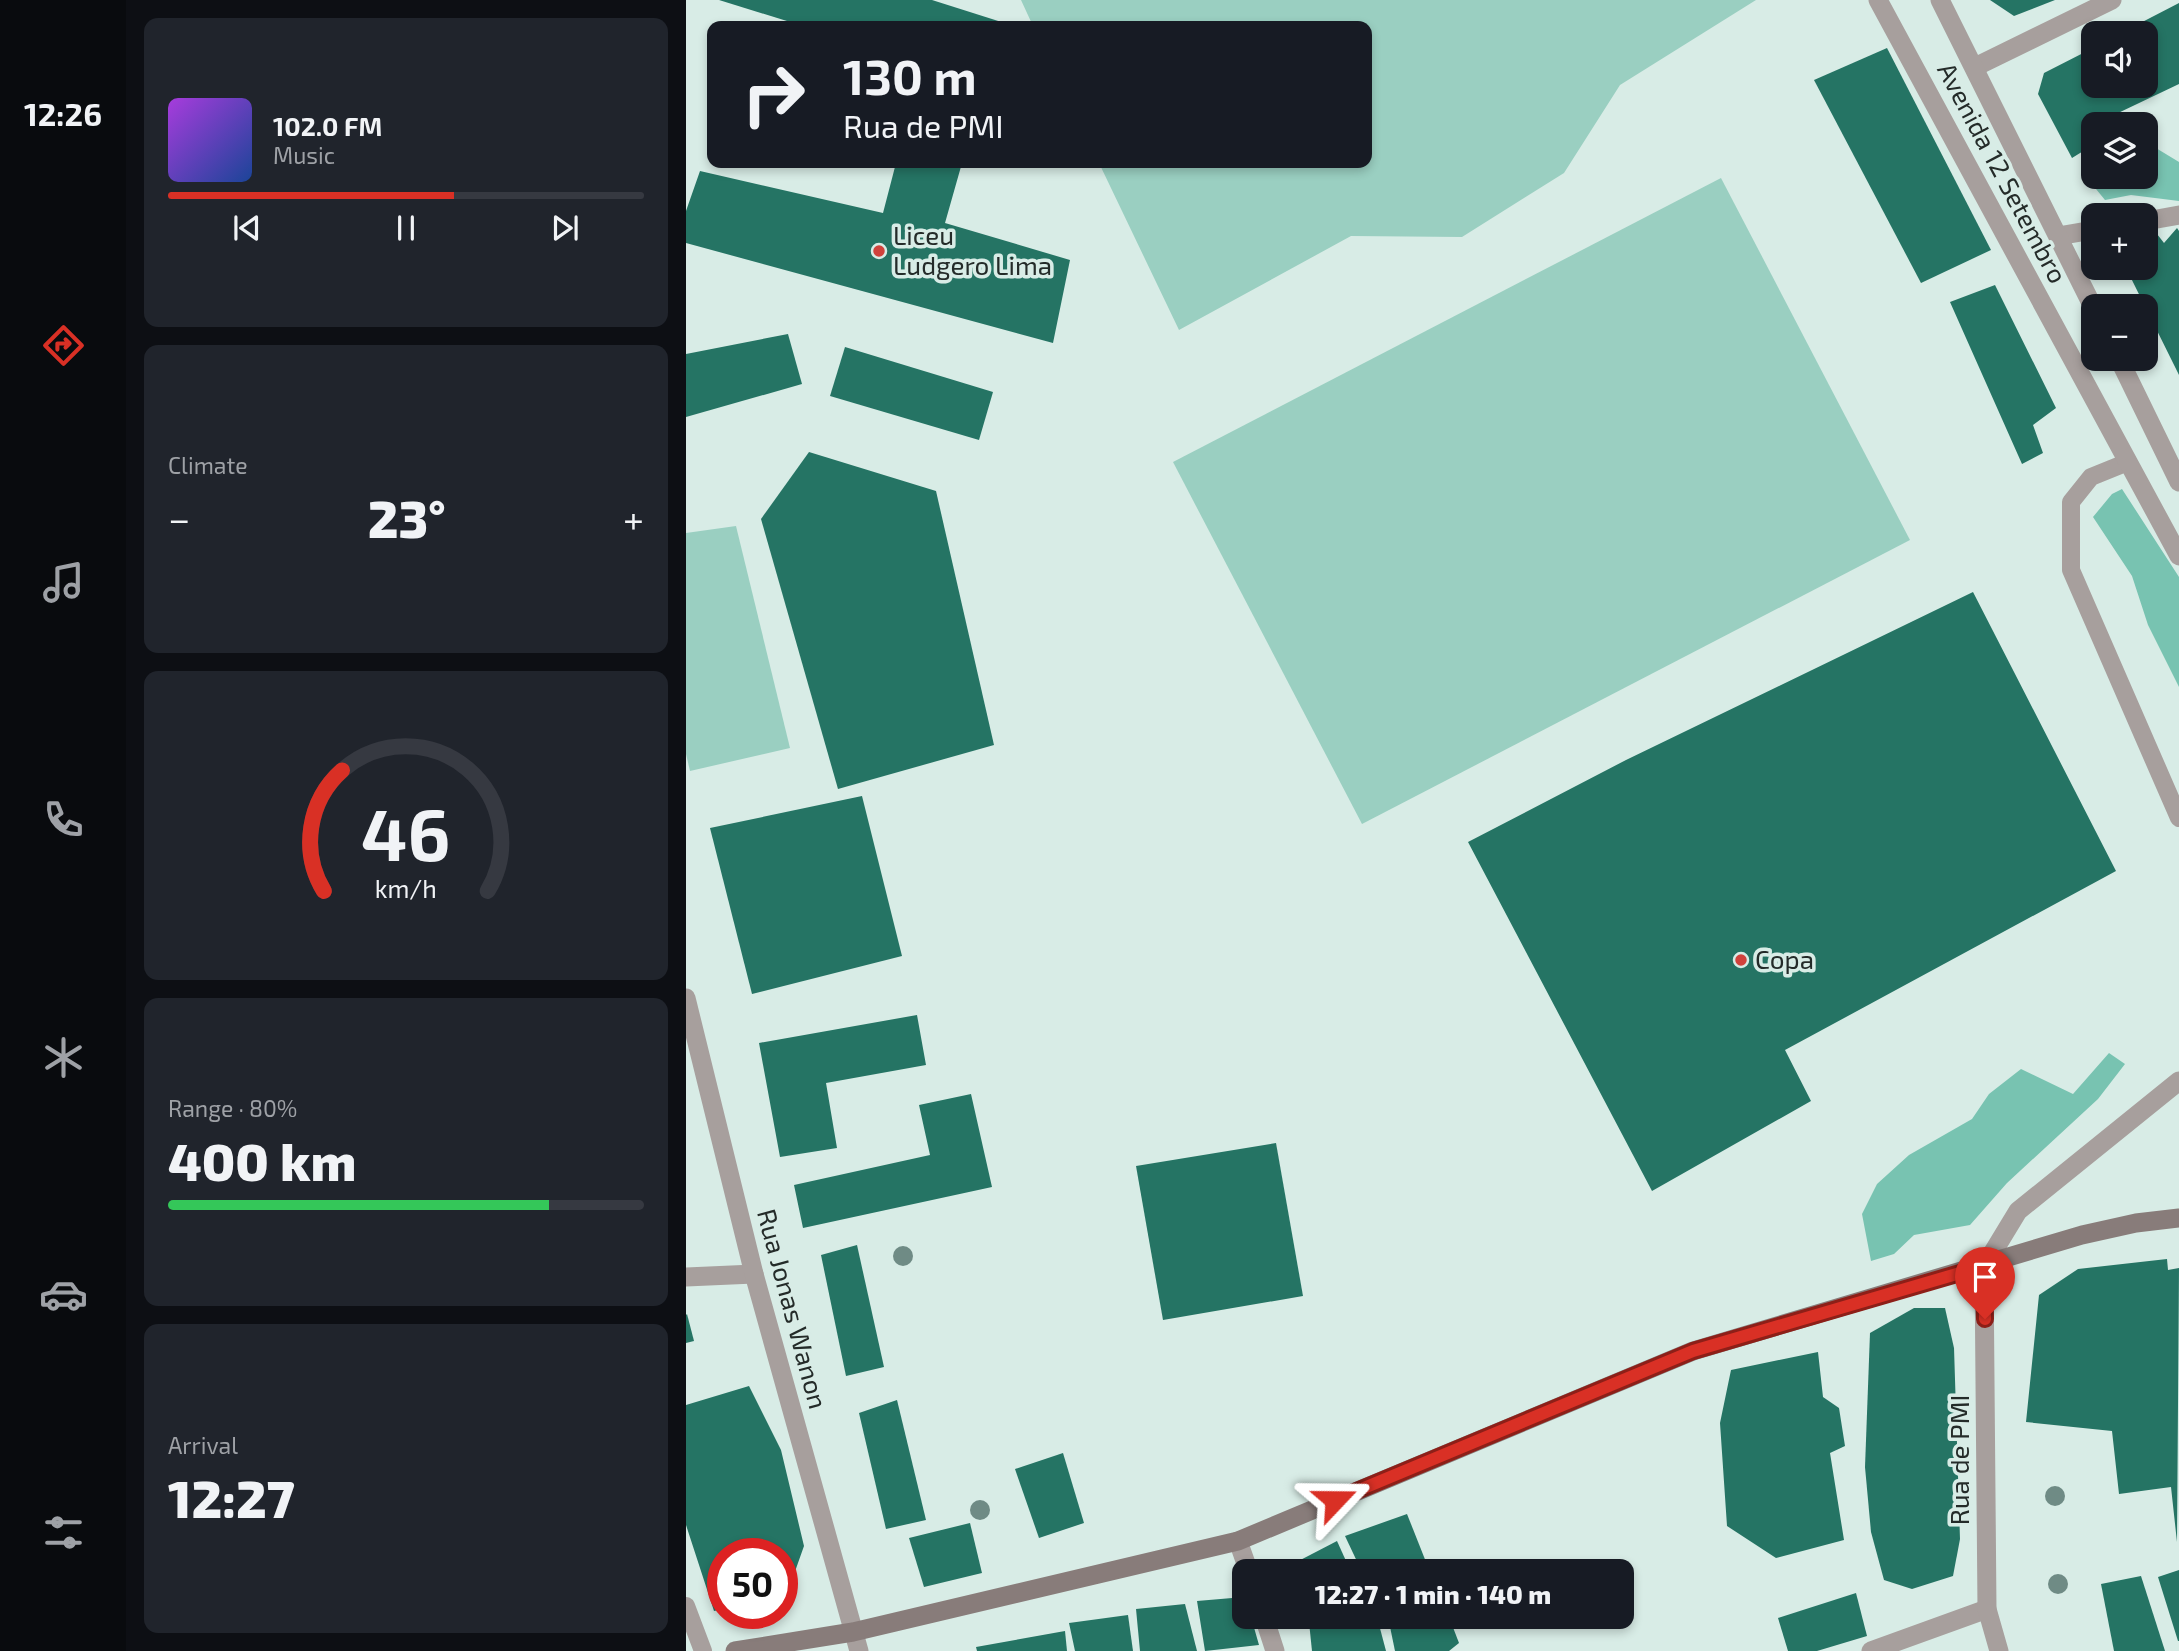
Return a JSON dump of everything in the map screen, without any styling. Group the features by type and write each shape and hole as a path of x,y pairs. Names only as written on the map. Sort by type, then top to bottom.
{"main road":[{"path":"735,1651 856,1642 1238,1541 1693,1351 2082,1235 2136,1223 2179,1218"}],"street":[{"name":"Avenida 12 Setembro","path":"1878,0 2179,556"},
{"name":"Avenida 12 Setembro","path":"1940,0 2087,294"},
{"path":"1975,67 2112,0"},
{"path":"2158,218 2179,215"},
{"path":"2058,236 2081,232"},
{"path":"2125,371 2179,482"},
{"name":"Rua Jonas Wanon","path":"686,998 754,1274 856,1642"},
{"path":"1984,1266 2018,1211 2179,1081"},
{"name":"Rua de PMI","path":"1984,1266 1987,1609 1999,1651"},
{"path":"686,1277 754,1274"},
{"path":"1238,1541 1244,1559"},
{"path":"1871,1651 1987,1609"},
{"path":"1268,1629 1275,1651"}],"lane":[{"path":"2128,462 2091,477 2071,502 2071,570 2179,818"},
{"path":"686,1606 703,1651"}],"green space":[{"path":"1021,0 1756,0 1620,85 1564,173 1462,237 1351,236 1179,330 1101,168 1372,168 1372,21 1031,21"},
{"path":"2158,149 2179,162 2179,201 2131,195 2105,200 2096,189 2158,189"},
{"path":"1721,178 1910,540 1362,824 1173,462"},
{"path":"2122,489 2179,577 2179,687 2148,625 2132,576 2093,517 2112,494"},
{"path":"736,526 790,748 690,771 686,754 686,533"},
{"path":"2109,1053 2125,1064 2098,1099 2007,1183 1970,1225 1914,1235 1894,1254 1871,1261 1862,1214 1877,1184 1909,1155 1972,1119 1989,1094 2021,1069 2073,1094"}],"building":[{"path":"719,0 932,0 998,21 787,21"},
{"path":"1990,0 2055,0 2014,16"},
{"path":"2179,3 2179,84 2158,94 2158,21 2144,21"},
{"path":"1887,48 1991,250 1921,283 1814,80"},
{"path":"2081,54 2081,98 2150,98 2120,112 2081,112 2081,152 2072,158 2038,94 2044,73"},
{"name":"Liceu Ludgero Lima","path":"895,168 961,168 945,223 1070,260 1053,343 686,243 686,211 700,171 883,213"},
{"path":"2177,228 2179,375 2158,333 2158,294 2139,294 2132,280 2158,280 2158,235 2164,243"},
{"path":"1995,285 2056,408 2033,425 2043,453 2022,464 1950,302"},
{"path":"788,334 802,384 686,417 686,354"},
{"path":"845,347 993,392 979,440 830,396"},
{"path":"809,452 936,491 994,745 838,789 761,519"},
{"name":"Copa","path":"1973,592 2116,871 1785,1050 1811,1101 1652,1191 1468,842 1626,760"},
{"path":"862,796 902,956 752,994 710,828"},
{"path":"917,1015 926,1065 826,1083 837,1148 780,1157 759,1043"},
{"path":"971,1094 992,1187 803,1228 794,1185 930,1155 919,1105"},
{"path":"1276,1143 1303,1296 1163,1320 1136,1166"},
{"path":"857,1245 884,1367 846,1376 821,1255"},
{"path":"2167,1259 2168,1270 2179,1268 2177,1542 2171,1487 2119,1494 2112,1431 2026,1422 2039,1295 2078,1269"},
{"path":"1914,1308 1945,1308 1954,1348 1960,1539 1953,1576 1912,1589 1884,1580 1871,1532 1865,1467 1870,1333"},
{"path":"686,1315 694,1341 686,1343"},
{"path":"1818,1352 1823,1397 1839,1408 1845,1446 1830,1453 1844,1540 1776,1558 1727,1526 1720,1423 1731,1370"},
{"path":"749,1386 781,1450 804,1546 798,1563 798,1538 707,1538 707,1590 686,1525 686,1405"},
{"path":"897,1400 926,1520 886,1529 859,1413"},
{"path":"1063,1453 1084,1523 1039,1538 1015,1469"},
{"path":"1407,1514 1425,1559 1356,1559 1345,1536"},
{"path":"970,1523 982,1573 924,1587 909,1538"},
{"path":"1337,1541 1345,1559 1302,1559"},
{"path":"2179,1570 2179,1641 2178,1641 2158,1577"},
{"path":"2141,1576 2165,1651 2114,1651 2101,1584"},
{"path":"1856,1593 1867,1636 1817,1651 1788,1651 1778,1618"},
{"path":"1232,1598 1232,1629 1254,1629 1259,1645 1205,1651 1197,1601"},
{"path":"1185,1604 1197,1651 1140,1651 1136,1609"},
{"path":"1128,1615 1133,1651 1075,1651 1069,1623"},
{"path":"1310,1629 1380,1629 1386,1651 1312,1651"},
{"path":"1390,1629 1454,1629 1459,1643 1449,1651 1395,1651"},
{"path":"1065,1631 1067,1651 977,1651 976,1647"}],"place":[{"name":"Liceu Ludgero Lima","path":"879,251"},
{"name":"Copa","path":"1741,960"}],"route":[{"path":"1335,1500 1693,1351 1984,1266 1985,1319"}]}
